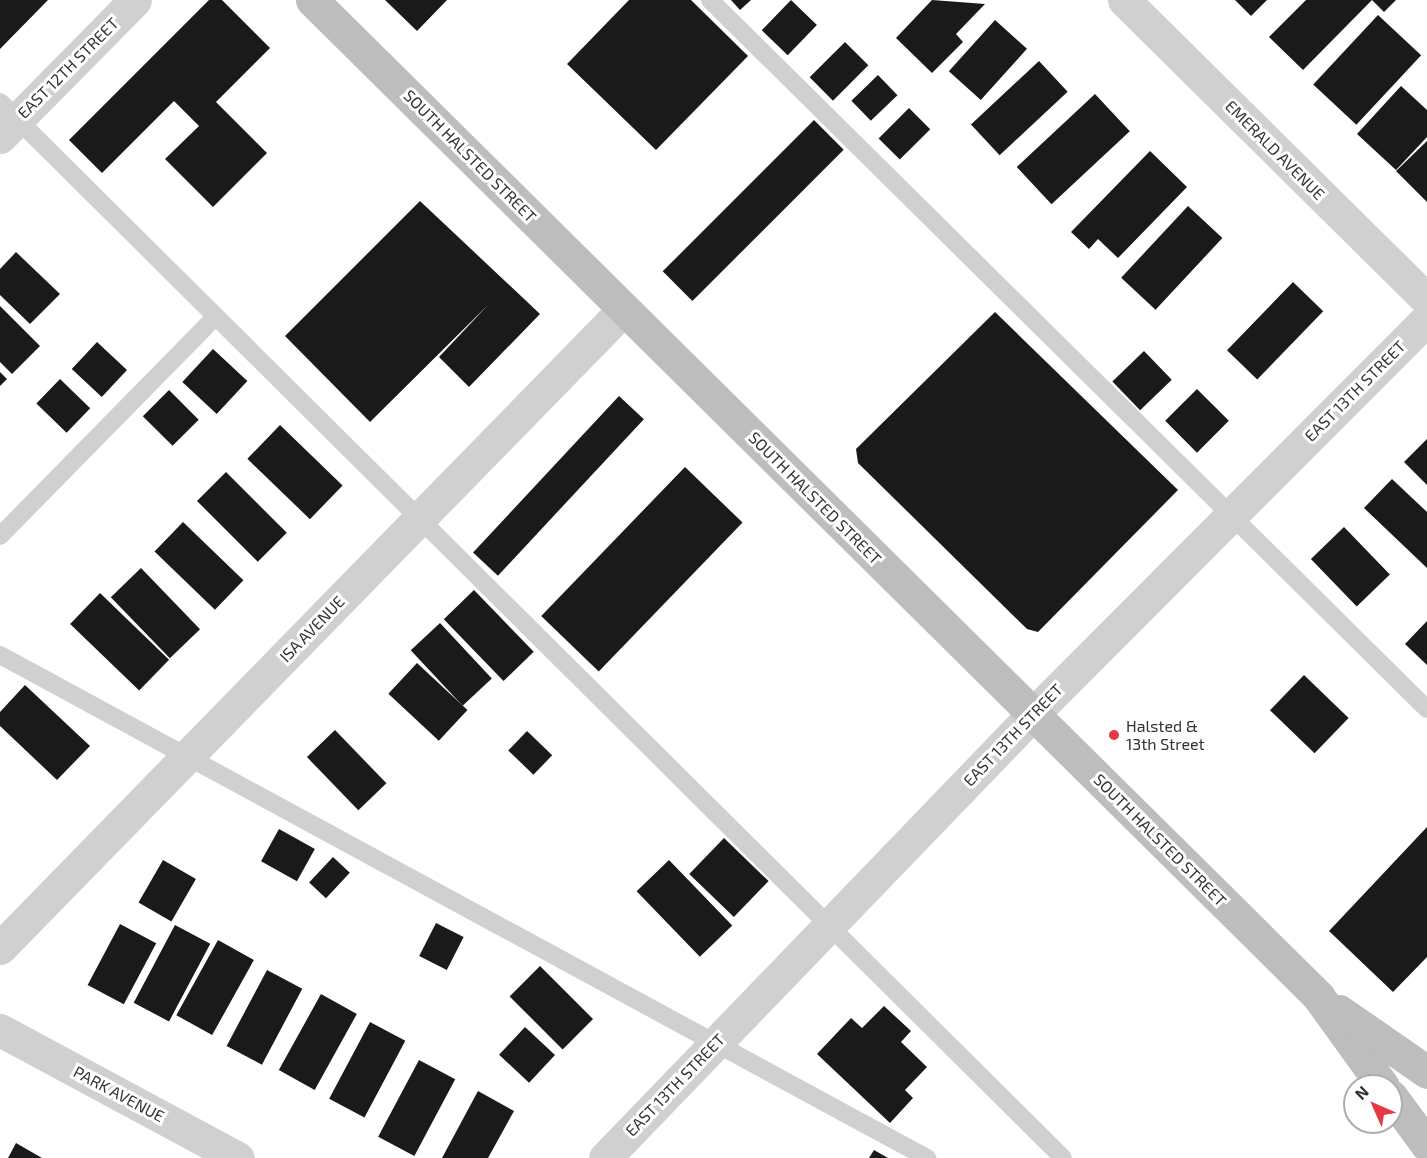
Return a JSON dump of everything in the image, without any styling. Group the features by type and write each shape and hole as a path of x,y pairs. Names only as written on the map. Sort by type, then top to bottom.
{"street":[{"name":"EAST 12TH STREET","path":"6,119 135,0"},
{"name":"SOUTH HALSTED STREET","path":"312,0 1318,996 1374,1074"},
{"name":"EMERALD AVENUE","path":"1124,0 1427,300"},
{"name":"ISA AVENUE","path":"0,948 624,309"},
{"name":"EAST 13TH STREET","path":"605,1158 1033,714 1427,319"},
{"name":"SOUTH HALSTED STREET","path":"1318,996 1427,1072"},
{"name":"PARK AVENUE","path":"0,1030 238,1158"},
{"path":"1403,1112 1427,1145"}],"lane":[{"path":"710,0 1427,709"},
{"path":"6,119 214,317 418,521 832,923 1063,1158"},
{"path":"0,536 214,317"},
{"path":"0,655 927,1158"}],"building":[{"path":"0,0 48,0 0,49"},
{"path":"209,0 222,0 270,48 216,102 267,153 213,207 165,159 199,126 174,101 102,173 69,140"},
{"path":"385,0 447,0 417,31"},
{"path":"629,0 691,0 748,56 656,150 567,64"},
{"path":"731,0 751,0 740,10"},
{"path":"791,0 817,25 788,55 762,30"},
{"path":"932,0 985,4 956,34 963,42 932,73 896,38"},
{"path":"1235,0 1267,0 1251,16"},
{"path":"1306,0 1372,0 1303,70 1269,37"},
{"path":"1372,0 1396,0 1384,12"},
{"path":"1378,15 1421,55 1356,125 1313,84"},
{"path":"995,20 1027,49 981,100 949,71"},
{"path":"845,42 868,65 833,101 810,77"},
{"path":"1039,61 1068,92 1000,155 971,124"},
{"path":"878,75 897,95 871,121 851,101"},
{"path":"1401,86 1427,110 1427,137 1396,170 1357,134"},
{"path":"1095,94 1130,131 1052,204 1017,167"},
{"path":"909,108 930,129 900,160 879,138"},
{"path":"814,120 844,150 692,301 663,271"},
{"path":"1427,141 1427,202 1396,171"},
{"path":"1150,151 1187,187 1118,258 1098,239 1089,249 1071,232"},
{"path":"420,201 540,314 469,387 439,357 488,305 370,422 285,336"},
{"path":"1188,206 1222,238 1156,310 1121,278"},
{"path":"16,252 60,294 30,324 0,295 0,269"},
{"path":"1293,282 1323,311 1257,380 1227,350"},
{"path":"0,306 40,346 12,374 0,362"},
{"path":"995,312 1178,490 1038,632 1027,629 858,463 856,449"},
{"path":"97,342 127,370 102,397 72,369"},
{"path":"213,349 247,381 217,414 182,382"},
{"path":"1144,351 1172,380 1140,410 1112,382"},
{"path":"0,372 7,379 0,386"},
{"path":"60,379 90,408 67,433 36,403"},
{"path":"1197,389 1229,421 1197,453 1165,421"},
{"path":"169,390 199,420 173,446 143,416"},
{"path":"619,396 644,419 498,576 473,553"},
{"path":"280,425 343,485 310,519 247,459"},
{"path":"1427,439 1427,485 1404,462"},
{"path":"685,467 743,523 599,671 541,616"},
{"path":"226,472 287,533 258,562 197,501"},
{"path":"1392,479 1427,512 1427,568 1364,508"},
{"path":"183,522 243,580 215,610 155,551"},
{"path":"1344,527 1390,574 1357,606 1311,559"},
{"path":"141,568 200,629 170,658 111,597"},
{"path":"474,590 534,652 504,681 444,619"},
{"path":"100,593 169,660 139,691 70,624"},
{"path":"1427,621 1427,665 1405,644"},
{"path":"440,623 492,679 463,706 411,650"},
{"path":"417,663 467,710 439,741 388,694"},
{"path":"1304,675 1349,718 1315,753 1270,710"},
{"path":"25,685 90,746 57,780 0,726 0,712"},
{"path":"335,730 386,783 358,810 307,757"},
{"path":"527,731 552,755 533,775 508,750"},
{"path":"1427,827 1427,957 1393,992 1329,931"},
{"path":"279,829 315,849 297,881 261,861"},
{"path":"724,838 769,881 734,917 689,874"},
{"path":"333,857 350,873 326,898 309,883"},
{"path":"163,860 196,879 171,921 138,902"},
{"path":"669,860 732,925 700,957 637,891"},
{"path":"436,923 464,937 447,970 419,956"},
{"path":"120,924 156,943 124,1004 88,985"},
{"path":"175,925 210,944 169,1021 134,1003"},
{"path":"218,940 254,960 212,1035 176,1015"},
{"path":"540,966 593,1019 563,1049 510,996"},
{"path":"267,970 302,989 262,1065 227,1046"},
{"path":"321,994 357,1014 315,1090 279,1070"},
{"path":"884,1006 911,1031 901,1042 927,1067 905,1090 913,1098 890,1123 817,1054 851,1018 862,1028"},
{"path":"370,1022 405,1041 364,1118 329,1099"},
{"path":"525,1027 555,1055 529,1083 499,1055"},
{"path":"419,1060 455,1079 414,1156 378,1137"},
{"path":"478,1091 514,1111 488,1158 442,1158"},
{"path":"16,1143 42,1158 8,1158"},
{"path":"874,1150 888,1158 869,1158"}],"place":[{"name":"Halsted & 13th Street","path":"1114,735"}]}
